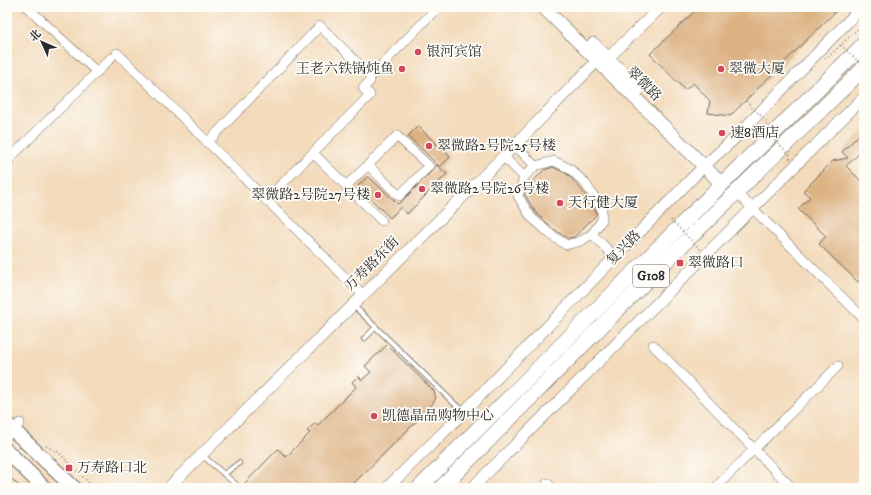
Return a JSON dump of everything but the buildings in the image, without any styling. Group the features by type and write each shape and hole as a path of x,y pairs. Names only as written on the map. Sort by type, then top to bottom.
{"highway":[{"name":"复兴路","path":"420,488 864,44"},
{"name":"G108","path":"441,488 736,192 864,68"}],"main road":[{"name":"翠微路","path":"543,7 603,59"},
{"name":"翠微路","path":"556,7 603,59 726,181"},
{"path":"11,430 53,480 66,488"},
{"path":"11,430 74,488"},
{"path":"7,451 44,488"}],"street":[{"path":"27,7 97,72"},
{"path":"207,143 320,26 370,76 438,7"},
{"name":"万寿路东街","path":"168,488 503,156 603,59 660,7"},
{"name":"复兴路","path":"387,488 708,163 734,139 862,7"},
{"path":"7,161 114,56 207,143 363,295"},
{"path":"266,200 370,95 363,88 370,81"},
{"path":"472,488 752,207 864,97"},
{"path":"346,186 398,136 429,166 399,196 368,165"},
{"path":"515,145 535,166"},
{"path":"313,153 382,221"},
{"path":"503,156 524,177"},
{"path":"554,161 570,168 585,184 602,209 602,220 592,234 581,240 566,245 550,234 531,217 518,196 524,177 535,166 554,161"},
{"path":"736,192 864,319"},
{"path":"592,234 615,257"},
{"path":"653,345 792,488"},
{"path":"715,488 838,366"}],"lane":[{"path":"353,305 463,412"},
{"path":"364,339 376,327"},
{"path":"202,455 240,488"},
{"path":"224,474 239,463"}],"path":[{"path":"826,59 864,23"},
{"path":"841,45 864,68"},
{"path":"746,101 768,122 764,130"},
{"path":"759,130 764,130 790,156 790,160"},
{"path":"671,220 701,250"},
{"path":"7,410 11,430"},
{"path":"42,444 58,452 94,488"}],"place":[{"name":"银河宾馆","path":"418,52"},
{"name":"王老六铁锅炖鱼","path":"402,69"},
{"name":"翠微大厦","path":"721,69"},
{"name":"速8酒店","path":"722,133"},
{"name":"翠微路2号院25号楼","path":"429,146"},
{"name":"翠微路2号院26号楼","path":"422,189"},
{"name":"翠微路2号院27号楼","path":"378,195"},
{"name":"天行健大厦","path":"560,203"},
{"name":"翠微路口","path":"680,263"},
{"name":"凯德晶品购物中心","path":"374,416"},
{"name":"万寿路口北","path":"69,468"}]}
